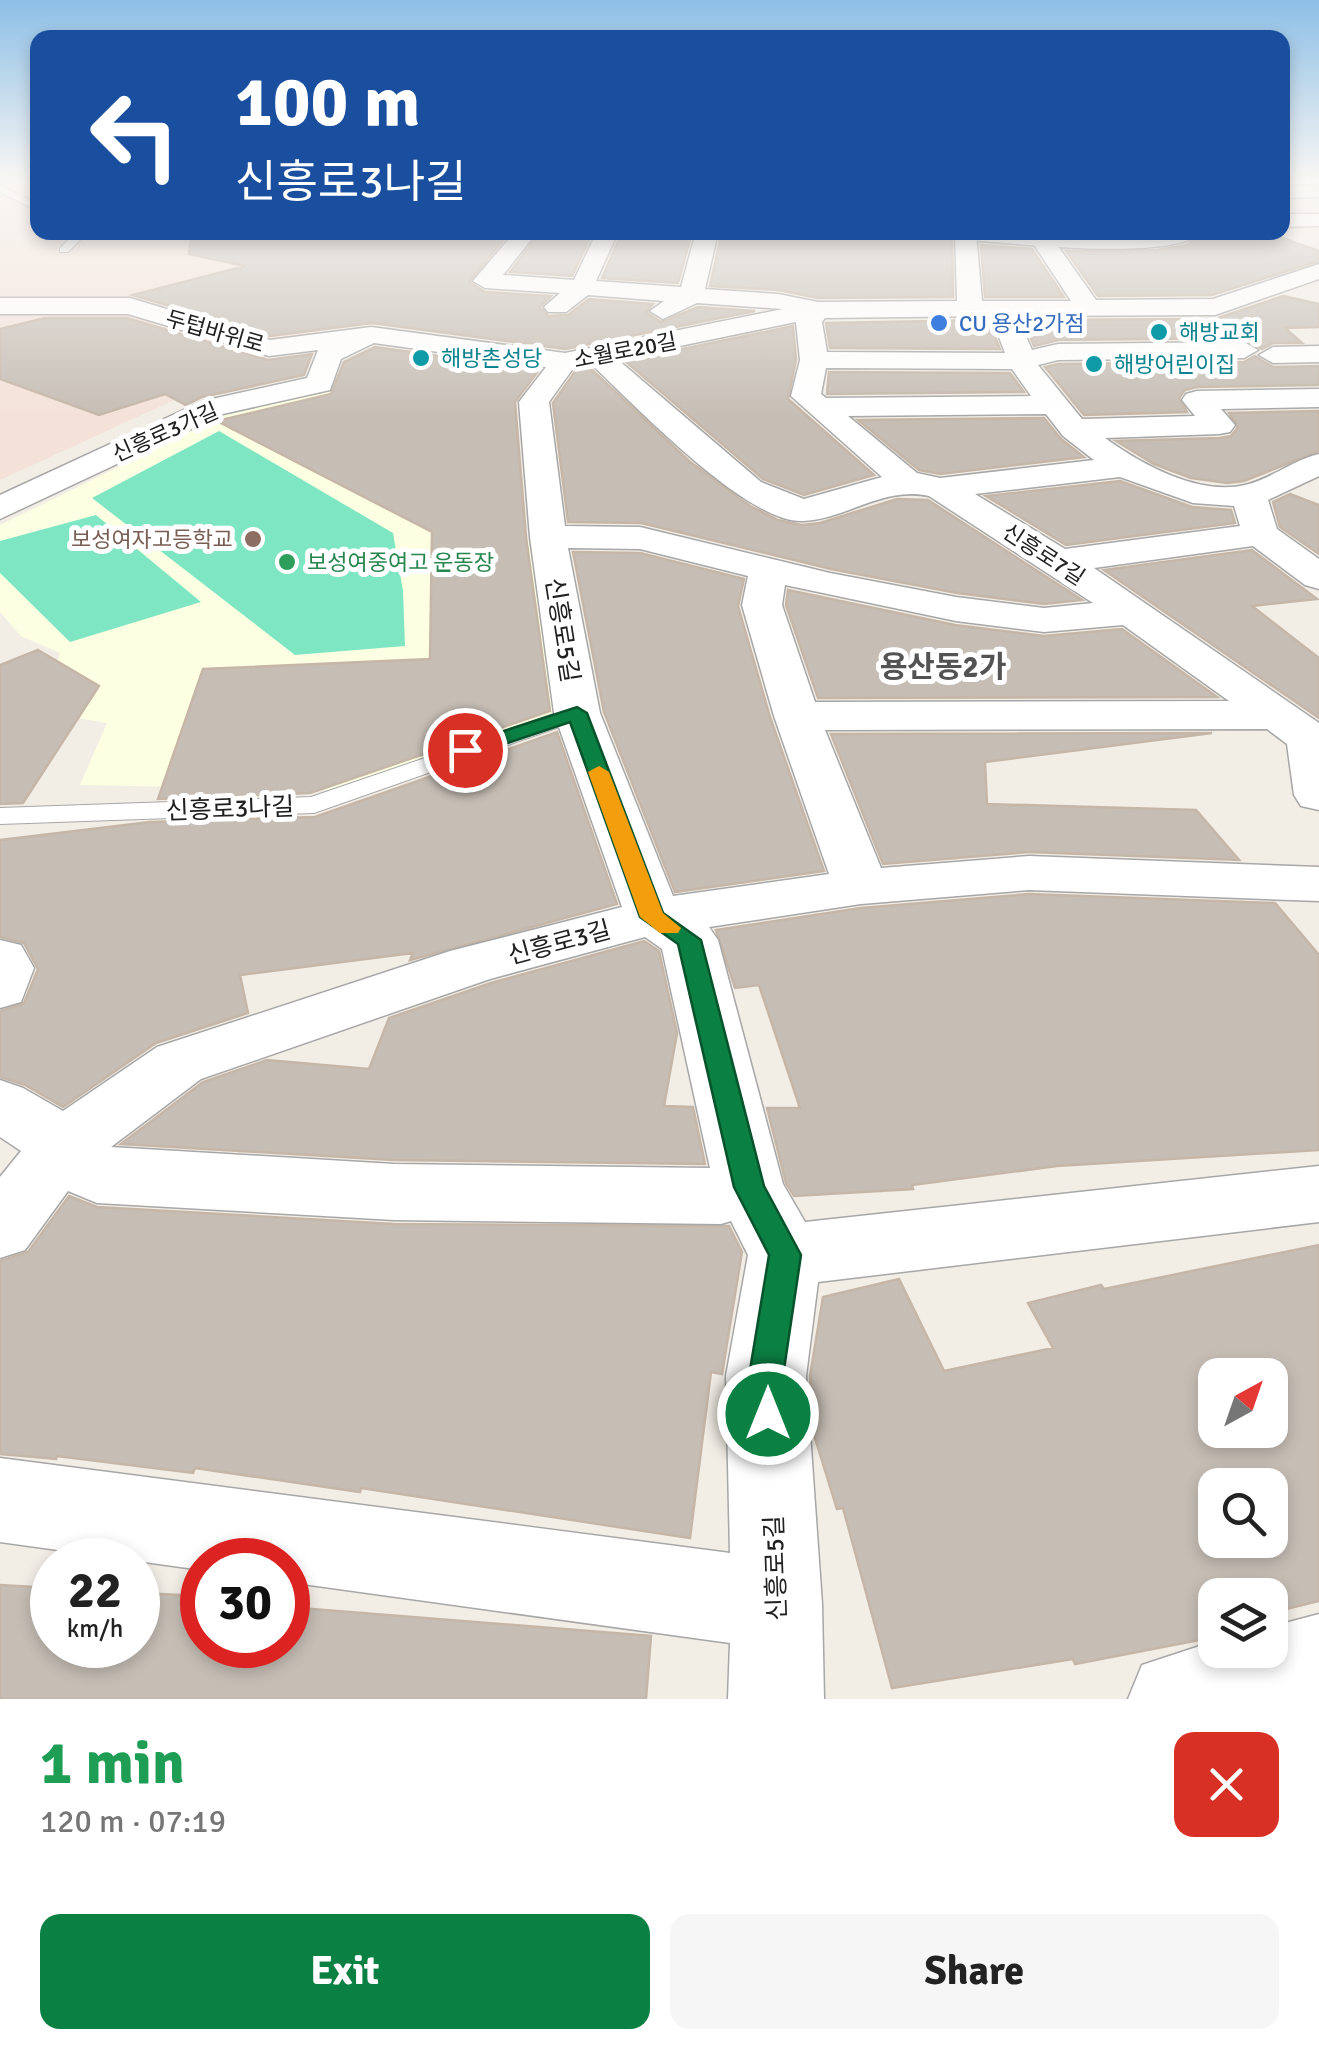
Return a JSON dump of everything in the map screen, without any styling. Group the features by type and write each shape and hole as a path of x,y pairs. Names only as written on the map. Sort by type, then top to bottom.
{"street":[{"name":"소월로20길","path":"504,259 485,281 778,301 818,310"},
{"path":"558,342 595,259"},
{"path":"666,342 650,334 651,322 671,304 691,296 700,259"},
{"path":"972,259 986,308 1021,361 1065,417 1123,466 1193,492 1249,496 1319,464"},
{"path":"1055,259 1089,309"},
{"name":"소월로20길","path":"371,334 504,354 558,342 666,342 818,310 1215,307 1319,271"},
{"name":"두텁바위로","path":"0,306 130,306 270,348 371,334"},
{"path":"1215,307 1244,350"},
{"path":"818,310 809,322 814,360 806,396 818,407 1219,425 1198,400 1319,398"},
{"name":"신흥로3가길","path":"0,508 214,407 320,384 329,354 371,334"},
{"path":"504,354 558,342"},
{"path":"558,342 749,489 802,511 923,485 1123,466"},
{"name":"신흥로5길","path":"558,342 534,402 571,716 652,917"},
{"path":"814,360 1021,361 1058,352 1244,350 1273,355 1319,354"},
{"path":"1273,355 1319,382"},
{"name":"신흥로7길","path":"818,407 923,485 1058,561 1302,731"},
{"path":"1249,496 1260,534 1319,577"},
{"path":"1058,561 1260,534"},
{"path":"548,537 640,538 956,610 1044,620 1130,612"},
{"path":"768,570 762,605 796,716 861,887"},
{"path":"796,716 1302,731 1319,794"},
{"name":"신흥로3길","path":"0,1229 66,1145 179,1063 471,965 652,917 861,887 1030,873 1319,884"},
{"path":"652,917 689,940 749,1187 785,1255 1319,1194"},
{"path":"0,959 5,968 0,988"},
{"path":"0,1105 66,1145 98,1176 394,1192 720,1196 749,1187"},
{"name":"신흥로5길","path":"776,1699 777,1604 766,1376 785,1255"},
{"path":"0,1500 777,1604"},
{"path":"1184,1698 1319,1662"}],"lane":[{"name":"신흥로3나길","path":"0,816 314,805 571,716"}],"shaded area":[{"path":"0,259 367,259 416,275 305,340 0,480"},
{"path":"320,386 514,477 564,703 562,719 337,790 80,785 107,723 48,713 50,684 60,653 21,636 0,612 0,525 243,406"}],"green space":[{"name":"보성여중여고 운동장","path":"219,431 393,533 403,591 405,646 295,655 92,498"},
{"path":"96,515 201,602 70,642 0,573 0,541"}],"building":[{"path":"214,259 488,259 469,282 485,292 551,296 540,307 548,316 568,315 589,299 653,304 646,312 661,322 698,307 755,311 565,349 372,323 270,336 133,295 245,266"},
{"path":"520,259 580,259 572,276 510,272"},
{"path":"610,259 685,259 678,283 602,278"},
{"path":"716,259 952,259 953,297 818,298 778,290 710,286"},
{"path":"982,259 1039,259 1064,297 985,297"},
{"path":"1072,259 1319,259 1212,295 1098,296"},
{"path":"1283,296 1319,304 1319,327 1285,328 1302,343 1273,343 1262,349 1244,338 1058,340 1034,346 1023,320 1215,319"},
{"path":"45,318 127,318 268,360 312,354 304,375 202,397 186,405 165,394 99,415 0,379 0,329"},
{"path":"988,320 1000,349 830,348 826,323"},
{"path":"793,326 796,360 788,399 874,475 804,495 763,479 625,361"},
{"path":"375,347 539,370 515,402 526,537 550,711 310,793 158,799 203,669 430,659 432,532 217,421 331,394 344,362"},
{"path":"1255,356 1273,367 1319,366 1319,385 1197,387 1185,390 1179,398 1187,412 1084,415 1045,367 1244,362"},
{"path":"590,368 689,461 750,506 778,520 802,525 820,523 897,499 928,500 1082,600 1044,604 957,593 831,569 641,523 568,522 553,403 576,370"},
{"path":"829,372 1010,373 1024,392 827,394"},
{"path":"1319,411 1319,451 1244,481 1191,478 1154,464 1116,441 1220,438 1231,436 1238,427 1229,413"},
{"path":"1044,418 1061,439 1084,457 940,474 919,470 858,420"},
{"path":"1120,481 1192,507 1231,510 1235,523 1066,545 986,496"},
{"path":"1290,494 1319,505 1319,554 1280,527 1273,502"},
{"path":"1252,550 1317,599 1252,606 1319,658 1319,718 1104,570"},
{"path":"573,552 640,553 744,579 738,606 770,717 824,871 675,892 604,712"},
{"path":"788,590 955,625 1044,636 1122,629 1217,697 818,698 786,605"},
{"path":"38,650 99,686 23,803 0,804 0,665"},
{"path":"557,732 617,904 410,960 413,953 240,975 248,1013 156,1043 63,1107 25,1085 0,1077 0,1011 24,1003 38,969 24,943 0,937 0,840 150,822 315,817"},
{"path":"1212,733 985,762 987,804 1196,810 1239,860 1029,852 883,864 831,734"},
{"path":"1029,894 1275,903 1319,955 1319,1150 1057,1166 912,1185 913,1189 794,1196 786,1183 767,1108 800,1108 759,985 735,988 716,930 861,908"},
{"path":"644,941 659,951 677,1033 664,1106 693,1107 705,1164 394,1160 121,1144 203,1082 267,1060 369,1069 389,1018 491,983"},
{"path":"69,1196 97,1207 394,1224 729,1226 742,1252 722,1374 711,1372 690,1538 361,1488 360,1492 195,1468 193,1473 57,1456 56,1459 0,1454 0,1261 28,1252"},
{"path":"1319,1245 1319,1601 1288,1609 1288,1578 1198,1578 1198,1640 1075,1664 1073,1659 892,1688 843,1508 837,1509 814,1435 810,1376 823,1297 899,1279 944,1371 1053,1348 1028,1303 1101,1285 1104,1289"},
{"path":"0,1585 30,1587 30,1668 160,1668 160,1594 180,1595 180,1668 310,1668 310,1609 651,1636 646,1699 0,1699"}],"slow traffic":[{"path":"599,772 652,917 669,928"}],"place":[{"name":"CU 용산2가점","path":"939,323"},
{"name":"해방교회","path":"1159,332"},
{"name":"해방촌성당","path":"421,358"},
{"name":"해방어린이집","path":"1094,364"},
{"name":"보성여자고등학교","path":"253,539"},
{"name":"보성여중여고 운동장","path":"287,562"}],"district":[{"name":"용산동2가","path":"943,667"}],"route":[{"path":"465,750 577,713 652,917 689,940 749,1187 785,1255 766,1376 768,1414"}]}
